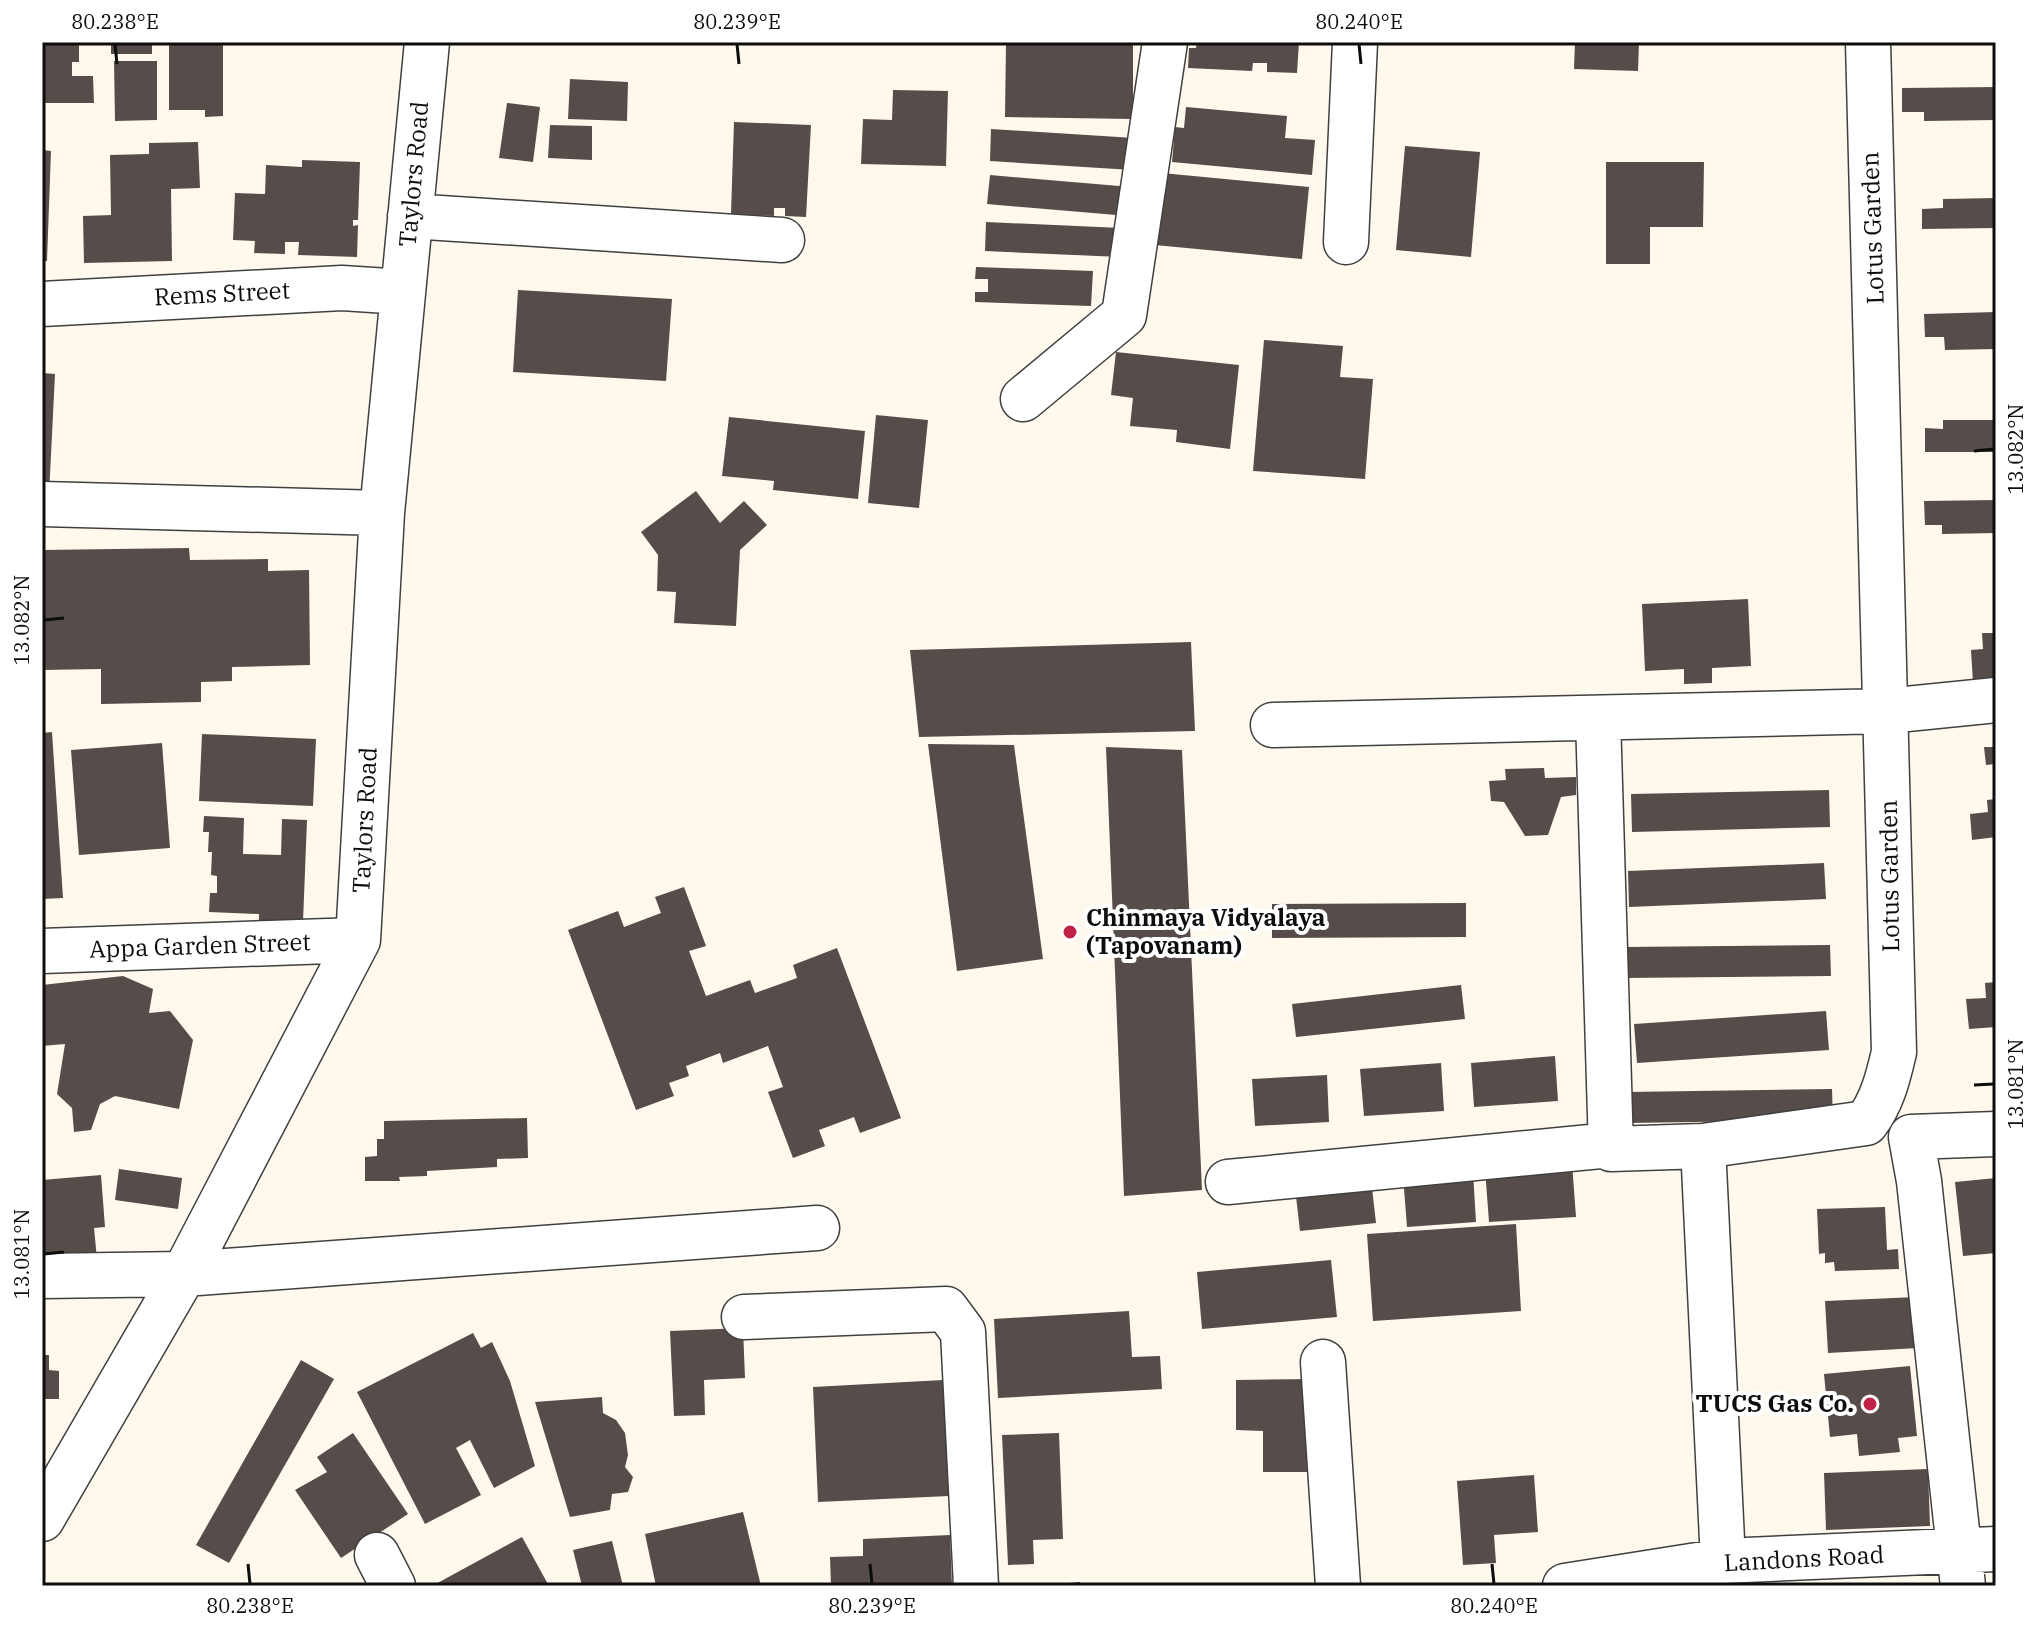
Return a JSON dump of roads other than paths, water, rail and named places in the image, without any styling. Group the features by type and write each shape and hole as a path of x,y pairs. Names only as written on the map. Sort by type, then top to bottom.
{"street":[{"name":"Taylors Road","path":"42,1519 184,1274 358,940 382,513 427,42"},
{"path":"1023,399 1124,315 1165,42"},
{"path":"1346,242 1355,42"},
{"name":"Lotus Garden","path":"1228,1182 1611,1145 1611,1149 1703,1146 1866,1123 1875,1112 1887,1083 1894,1052 1868,42"},
{"path":"410,216 782,240"},
{"name":"Rems Street","path":"42,304 342,288 403,292"},
{"path":"42,504 382,513"},
{"path":"1273,725 1887,711 1996,700"},
{"path":"1598,718 1611,1145"},
{"name":"Appa Garden Street","path":"42,951 358,940"},
{"path":"1973,1563 1911,1137 1996,1134"},
{"path":"1703,1146 1723,1561"},
{"path":"42,1276 184,1274 817,1228"},
{"path":"744,1317 946,1309 963,1332 976,1586"},
{"path":"1323,1362 1338,1586"},
{"name":"Landons Road","path":"1565,1586 1723,1561 1973,1563"}],"place":[{"name":"Chinmaya Vidyalaya (Tapovanam)","path":"1070,932"},
{"name":"TUCS Gas Co.","path":"1870,1404"}]}
